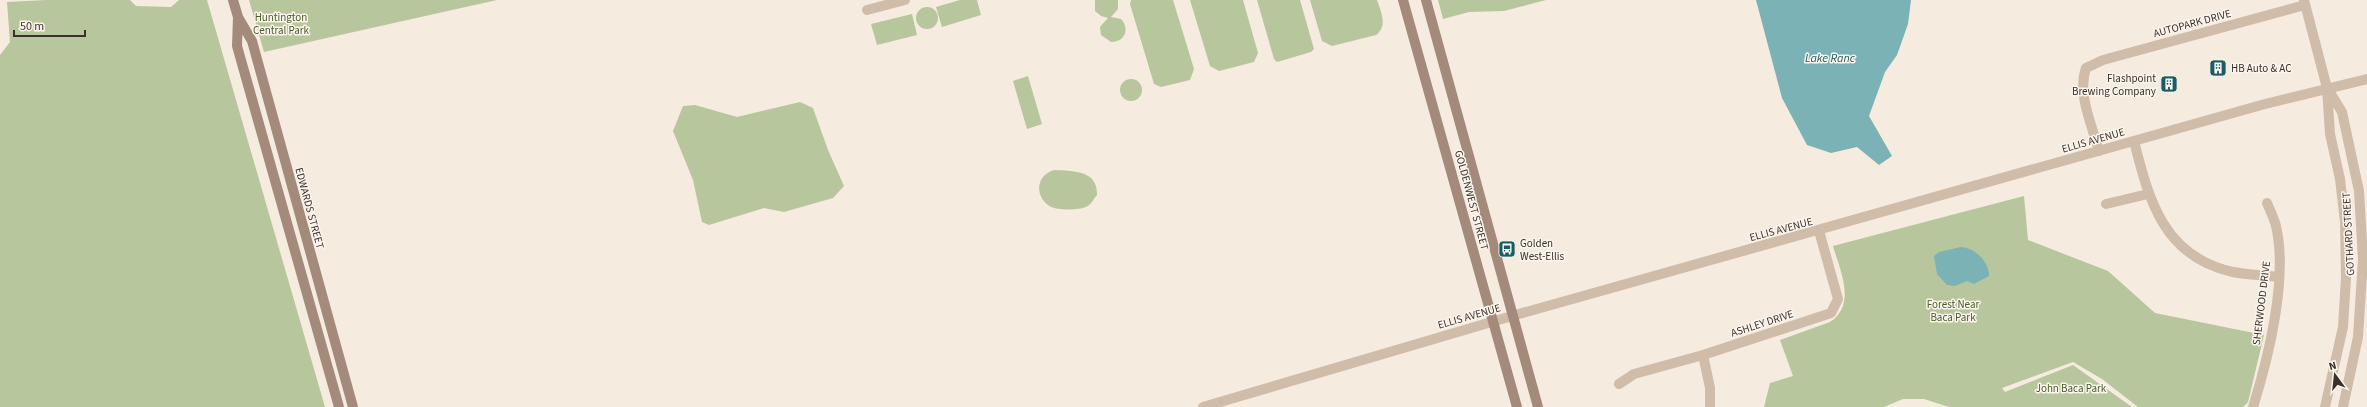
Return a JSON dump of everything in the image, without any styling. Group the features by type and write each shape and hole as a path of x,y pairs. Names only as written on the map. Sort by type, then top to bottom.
{"main road":[{"name":"EDWARDS STREET","path":"234,0 238,17 237,46 339,407"},
{"name":"GOLDENWEST STREET","path":"1403,0 1517,407"},
{"name":"GOLDENWEST STREET","path":"1426,0 1538,407"},
{"name":"EDWARDS STREET","path":"238,17 252,41 353,407"}],"street":[{"path":"867,10 905,0"},
{"name":"AUTOPARK DRIVE","path":"2099,151 2082,90 2082,79 2086,68 2103,60 2305,2"},
{"name":"GOTHARD STREET","path":"2305,2 2327,88 2330,134 2340,179 2345,222 2346,278 2343,327 2326,407"},
{"name":"ELLIS AVENUE","path":"1203,407 1230,403 1512,316 2099,151 2327,88 2367,79"},
{"name":"GOTHARD STREET","path":"2327,88 2342,112 2358,191 2363,259 2358,337 2343,407"},
{"path":"2134,142 2148,194 2162,224 2180,244 2202,262 2233,272 2279,277"},
{"path":"2106,204 2148,194"},
{"name":"SHERWOOD DRIVE","path":"2253,407 2272,329 2279,277 2279,243 2276,224 2267,203"},
{"name":"ASHLEY DRIVE","path":"1619,384 1634,374 1703,355 1831,313 1838,299 1819,230"},
{"path":"1703,355 1710,388 1710,407"}],"green space":[{"path":"46,0 130,0 136,6 171,7 179,0 207,0 325,407 0,407 0,55 10,42 7,2"},
{"name":"Huntington Central Park","path":"249,0 497,0 264,52"},
{"path":"960,0 977,0 981,15 942,27 936,7"},
{"path":"1095,0 1118,0 1118,9 1111,17 1121,19 1124,23 1125,34 1120,40 1111,42 1101,35 1100,27 1108,18 1101,16 1095,11"},
{"path":"1131,0 1173,0 1194,69 1190,80 1161,87 1154,84 1130,4"},
{"path":"1190,0 1243,0 1258,53 1254,62 1219,71 1210,66"},
{"path":"1257,0 1300,0 1314,49 1311,52 1277,62 1274,59"},
{"path":"1310,0 1377,0 1383,23 1382,27 1376,35 1332,46 1322,41"},
{"path":"1438,0 1546,0 1504,11 1469,12 1443,19"},
{"path":"927,7 931,8 937,14 937,22 931,28 927,29 923,28 917,22 916,18 917,14 923,8"},
{"path":"912,14 917,35 877,45 871,24"},
{"path":"1028,76 1042,124 1027,129 1013,81"},
{"path":"1131,79 1139,82 1142,90 1139,98 1131,101 1123,98 1120,90 1123,82"},
{"path":"800,102 813,108 828,150 844,186 833,198 784,212 764,208 709,225 702,222 693,180 673,131 683,106 695,105 737,117"},
{"path":"1054,170 1076,172 1089,176 1096,187 1097,195 1086,207 1062,209 1051,207 1041,196 1039,185 1041,180 1048,172"},
{"name":"Forest Near Baca Park","path":"2024,196 2028,240 2108,271 2155,313 2264,335 2248,402 2243,407 2138,407 2102,379 2073,362 2002,388 2005,392 2073,365 2132,407 1949,407 1924,399 1903,399 1884,407 1764,407 1770,383 1793,376 1780,340 1830,322 1838,315 1843,306 1845,297 1844,287 1833,246"}],"water":[{"name":"Lake Ranc","path":"1756,0 1911,0 1908,24 1897,55 1885,72 1869,116 1892,156 1879,165 1857,147 1831,153 1807,145 1782,98"},
{"path":"1961,247 1971,250 1984,260 1987,265 1989,276 1974,284 1967,281 1955,286 1947,285 1937,274 1934,256 1939,252"}],"place":[{"name":"HB Auto & AC","path":"2218,68"},
{"name":"Flashpoint Brewing Company","path":"2169,84"},
{"name":"Golden West-Ellis","path":"1507,249"}],"park label":[{"name":"John Baca Park","path":"2071,388"}]}
